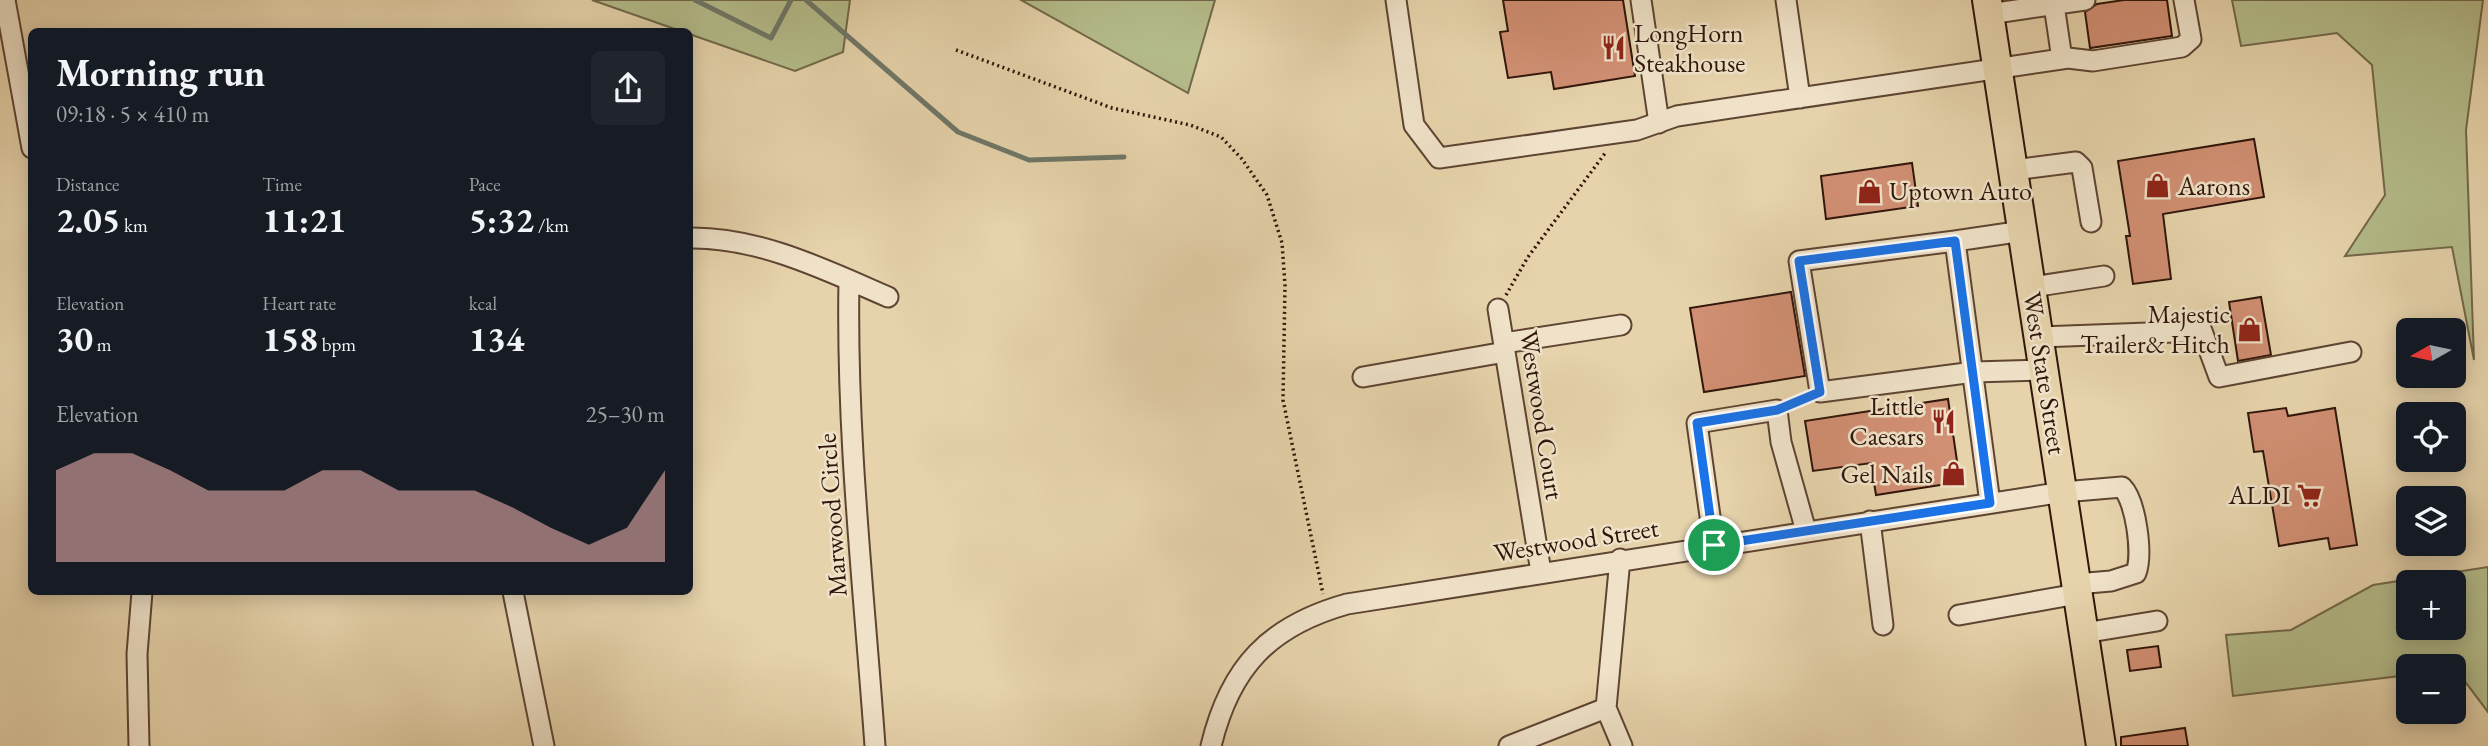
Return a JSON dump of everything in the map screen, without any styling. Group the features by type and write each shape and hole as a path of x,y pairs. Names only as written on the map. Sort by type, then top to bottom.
{"highway":[{"name":"West State Street","path":"1988,7 2101,746"}],"street":[{"path":"5,0 28,131"},
{"path":"1396,0 1414,125 1439,158 1620,133 1677,116 2062,59 2093,61 2187,45 2191,39 2184,0"},
{"path":"1641,0 1659,123"},
{"path":"1786,0 1800,98"},
{"path":"1988,7 2054,5 2085,0"},
{"path":"2054,5 2062,59"},
{"path":"2014,170 2076,162 2082,168 2091,222"},
{"path":"2023,231 1799,261 1820,392 1974,372 2045,370"},
{"path":"693,238 752,245 888,297"},
{"path":"1955,241 1990,503"},
{"path":"2032,287 2104,276"},
{"name":"Marwood Circle","path":"849,280 848,342 853,451 875,746"},
{"name":"Westwood Court","path":"1498,309 1541,572"},
{"path":"1363,377 1622,325"},
{"path":"2040,337 2202,331 2219,377 2351,352"},
{"path":"1714,545 1697,423 1777,410 1781,442 1806,531"},
{"name":"Westwood Street","path":"1211,746 1223,706 1249,662 1287,628 1311,614 1327,609 1620,559 2063,492 2122,487 2130,496 2141,561 2136,573 2077,589"},
{"path":"1870,521 1883,625"},
{"path":"1620,559 1606,708 1622,746"},
{"path":"1959,615 2077,589"},
{"path":"139,746 137,654 142,595"},
{"path":"514,595 544,746"},
{"path":"2084,634 2157,621"},
{"path":"1509,746 1606,708"}],"path":[{"path":"956,50 1112,108 1190,125 1221,137 1242,159 1266,195 1282,243 1283,400 1327,609"},
{"path":"1498,309 1528,257 1620,133"}],"green space":[{"path":"592,0 850,0 843,52 795,71 693,35 693,28 672,28"},
{"path":"1021,0 1215,0 1188,93"},
{"path":"2232,0 2483,0 2466,130 2474,360 2452,247 2345,256 2385,195 2372,65 2337,33 2241,46"},
{"path":"2488,567 2488,712 2466,683 2466,654 2396,654 2396,676 2233,696 2226,635 2291,630 2373,585 2396,581 2396,640 2466,640 2466,570"}],"building":[{"path":"1503,0 1623,0 1635,76 1554,89 1551,72 1508,78 1500,32 1508,31"},
{"path":"2124,0 2167,0 2172,36 2090,48 2085,12 2097,4"},
{"path":"2254,139 2264,197 2163,214 2171,279 2133,284 2126,236 2130,236 2118,161"},
{"name":"Uptown Auto","path":"1912,163 1918,206 1826,219 1821,176"},
{"path":"1791,292 1805,376 1704,392 1690,308"},
{"name":"Majestic Trailer& Hitch","path":"2261,297 2271,355 2238,361 2229,302"},
{"path":"1948,399 1960,482 1876,495 1871,463 1813,471 1805,421"},
{"name":"ALDI","path":"2286,408 2288,416 2335,408 2357,545 2330,549 2328,538 2279,546 2263,451 2254,452 2248,413"},
{"path":"2158,646 2161,667 2130,671 2127,650"},
{"path":"2185,728 2188,746 2121,746 2121,737"}],"waterway":[{"path":"695,0 771,38 791,0"},
{"path":"806,0 958,132 1029,160 1124,157"}],"place":[{"name":"LongHorn Steakhouse","path":"1614,48"},
{"name":"Aarons","path":"2158,186"},
{"name":"Uptown Auto","path":"1869,191"},
{"name":"Majestic Trailer& Hitch","path":"2250,329"},
{"name":"Little Caesars","path":"1944,421"},
{"name":"Gel Nails","path":"1953,474"},
{"name":"ALDI","path":"2310,495"}],"route":[{"path":"1955,241 1990,503 1714,545 1697,423 1730,420 1777,410 1820,392 1799,261 1955,241"}]}
